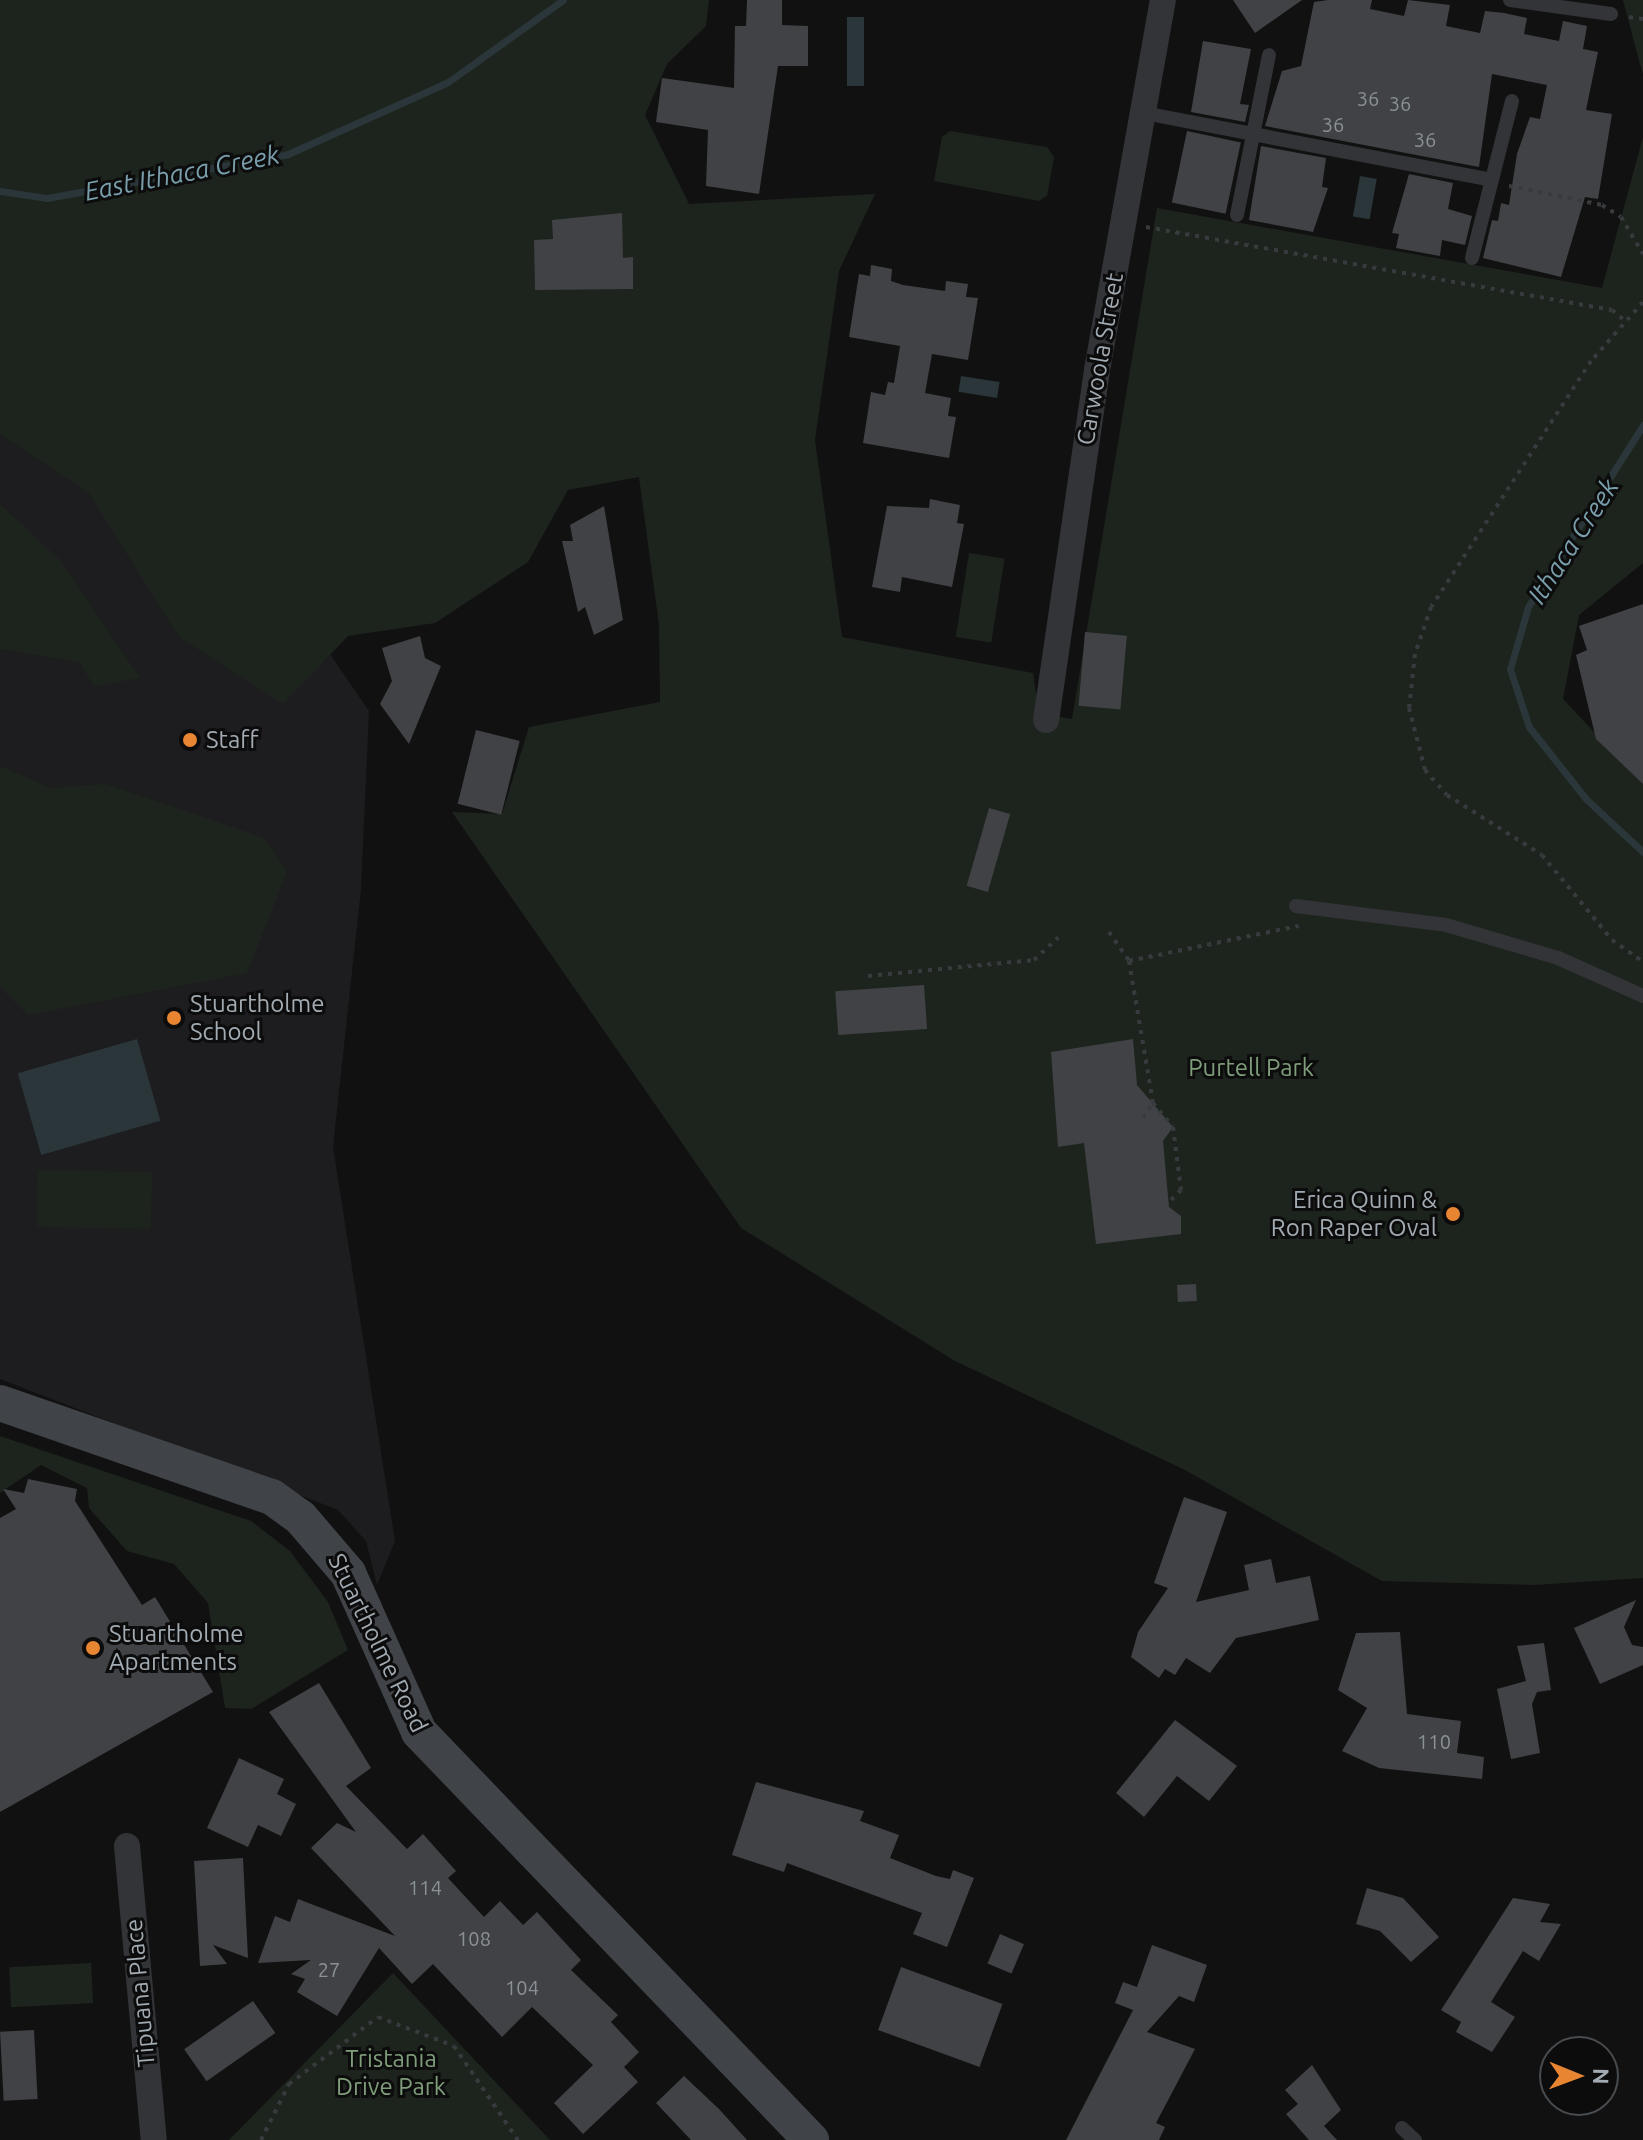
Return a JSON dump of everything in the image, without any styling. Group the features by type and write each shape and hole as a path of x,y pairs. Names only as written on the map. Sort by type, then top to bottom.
{"main road":[{"name":"Stuartholme Road","path":"0,1403 272,1497 326,1540 348,1573 419,1732 811,2140"}],"street":[{"name":"Carwoola Street","path":"1046,720 1124,223 1163,0"},
{"name":"Tipuana Place","path":"127,1846 154,2140"}],"lane":[{"path":"1510,0 1611,14"},
{"path":"1237,215 1269,55"},
{"path":"1472,258 1512,101"},
{"path":"1144,113 1491,182"},
{"path":"1296,906 1446,925 1558,958 1643,996"},
{"path":"1402,2128 1415,2140"}],"path":[{"path":"1491,182 1602,205 1621,217 1643,254"},
{"path":"1124,223 1612,310 1625,321"},
{"path":"1643,302 1591,361 1431,607 1415,654 1409,708 1425,770 1447,795 1542,855 1612,940 1643,962"},
{"path":"1129,961 1298,926"},
{"path":"1109,932 1129,961 1153,1103 1173,1127 1181,1190 1169,1202"},
{"path":"868,976 1034,960 1058,938"},
{"path":"1143,1118 1153,1103"},
{"path":"261,2140 289,2084 378,2017 454,2046 518,2140"}],"shaded area":[{"path":"847,17 864,17 864,86 847,86"},
{"path":"1360,176 1377,179 1370,219 1353,216"},
{"name":"Stuartholme School","path":"0,247 312,628 369,711 361,889 333,1147 395,1541 377,1585 366,1541 338,1510 0,1379"},
{"path":"961,376 1000,382 997,398 958,392"},
{"path":"137,1039 160,1121 41,1155 18,1073"}],"green space":[{"name":"Purtell Park","path":"0,0 709,0 706,26 667,64 645,115 689,204 875,194 839,271 815,440 842,637 1033,673 1039,713 1072,719 1157,208 1602,288 1643,137 1643,563 1579,615 1563,699 1643,784 1643,1578 1534,1585 1382,1581 1183,1469 955,1361 741,1228 452,812 502,814 529,727 660,702 659,625 639,477 568,490 528,562 435,623 348,636 283,704 179,637 88,492 0,434"},
{"path":"1623,0 1643,0 1643,74 1638,57"},
{"path":"950,131 1047,147 1054,157 1047,196 1039,201 934,181 942,137"},
{"path":"0,504 60,560 140,678 94,686 79,662 0,649"},
{"path":"969,553 1005,559 991,643 956,637"},
{"path":"0,766 51,788 106,784 264,838 287,871 247,973 28,1015 0,987"},
{"path":"38,1170 152,1172 151,1229 37,1227"},
{"path":"0,1436 251,1521 290,1551 328,1602 348,1650 251,1709 225,1708 208,1603 174,1564 127,1551 89,1508 87,1488 41,1465 0,1493"},
{"path":"91,1963 93,2003 11,2007 9,1967"},
{"name":"Tristania Drive Park","path":"393,1973 550,2140 229,2140"}],"building":[{"path":"747,0 782,0 782,25 808,26 808,66 778,66 759,194 706,186 708,130 656,122 662,78 734,88 735,26 746,26"},
{"path":"1233,0 1302,0 1255,33"},
{"path":"1372,0 1370,9 1404,16 1408,0 1450,5 1446,26 1480,33 1485,11 1504,13 1527,18 1524,34 1559,41 1563,21 1587,26 1583,49 1598,52 1586,110 1612,114 1598,199 1585,197 1561,277 1483,258 1492,220 1498,221 1501,203 1509,205 1517,154 1530,117 1540,119 1547,85 1492,74 1479,167 1265,126 1282,71 1301,66 1314,2"},
{"path":"1203,41 1251,49 1240,104 1249,105 1245,122 1191,112"},
{"path":"1187,131 1241,142 1226,214 1172,202"},
{"path":"1261,146 1326,158 1322,187 1328,188 1313,232 1249,220"},
{"path":"1409,174 1453,183 1448,209 1472,216 1465,245 1442,240 1440,256 1396,248 1399,234 1392,233"},
{"path":"622,213 623,258 633,257 633,289 535,290 534,240 553,239 552,220"},
{"path":"871,265 892,269 891,281 903,285 945,291 946,281 968,284 966,297 978,298 968,360 932,354 925,393 951,398 948,416 956,417 949,458 863,443 871,392 885,395 888,382 894,383 900,346 849,337 859,274 870,276"},
{"path":"930,499 960,505 957,523 964,524 952,587 902,577 900,592 872,587 887,506 929,508"},
{"path":"604,506 623,620 594,635 585,607 578,612 562,541 573,541 570,525"},
{"path":"1643,604 1643,784 1596,739 1576,655 1587,650 1579,626"},
{"path":"1085,632 1127,636 1120,709 1079,706"},
{"path":"420,636 425,658 441,666 409,744 380,704 392,681 382,648"},
{"path":"476,730 520,741 501,815 458,804"},
{"path":"989,808 1010,814 988,892 967,886"},
{"path":"924,985 927,1029 838,1035 835,991"},
{"path":"1133,1039 1137,1085 1173,1127 1163,1141 1169,1207 1181,1216 1181,1234 1096,1244 1084,1143 1058,1147 1051,1052"},
{"path":"1196,1284 1197,1301 1178,1302 1177,1285"},
{"name":"Stuartholme Apartments","path":"28,1479 77,1489 75,1501 142,1605 155,1597 213,1692 0,1812 0,1518 16,1509 3,1489 24,1493"},
{"path":"1184,1497 1227,1512 1196,1602 1249,1590 1244,1565 1271,1559 1276,1583 1310,1576 1319,1620 1236,1638 1210,1673 1186,1658 1175,1675 1165,1669 1159,1678 1131,1657 1138,1632 1168,1588 1154,1583"},
{"path":"1636,1600 1624,1627 1632,1645 1643,1647 1643,1665 1600,1684 1574,1628"},
{"path":"1400,1632 1407,1714 1461,1721 1457,1753 1484,1757 1482,1779 1379,1768 1342,1751 1367,1708 1338,1690 1356,1633"},
{"path":"1544,1643 1551,1690 1537,1692 1532,1704 1540,1753 1511,1759 1497,1689 1526,1681 1517,1646"},
{"path":"319,1683 371,1768 346,1786 407,1849 423,1834 456,1871 448,1878 484,1917 500,1901 523,1925 537,1912 581,1960 571,1970 618,2015 611,2022 639,2052 624,2067 638,2082 583,2134 554,2103 593,2065 532,2007 502,2037 433,1964 412,1984 379,1948 337,2016 297,1992 305,1979 291,1974 311,1960 258,1963 275,1916 290,1922 298,1899 395,1936 311,1848 337,1823 356,1832 269,1712"},
{"path":"1175,1720 1237,1766 1209,1801 1177,1776 1144,1817 1116,1793"},
{"path":"239,1758 284,1779 277,1794 296,1804 281,1836 258,1825 248,1847 207,1828"},
{"path":"756,1782 864,1811 860,1821 899,1835 890,1858 936,1876 950,1879 953,1870 974,1878 947,1947 913,1934 922,1913 787,1863 784,1872 732,1855"},
{"path":"243,1858 248,1958 213,1945 227,1964 200,1966 194,1861"},
{"path":"1367,1888 1403,1898 1439,1937 1411,1962 1380,1931 1356,1924"},
{"path":"1513,1898 1550,1904 1540,1922 1561,1924 1539,1961 1523,1951 1491,2002 1515,2017 1492,2052 1456,2032 1461,2022 1441,2010"},
{"path":"1000,1934 1024,1944 1011,1974 987,1963"},
{"path":"1152,1945 1207,1965 1194,2002 1179,1996 1147,2032 1195,2049 1156,2123 1165,2127 1159,2140 1066,2140 1133,2010 1115,2003 1123,1982 1137,1987"},
{"path":"901,1967 1002,2004 980,2067 878,2030"},
{"path":"253,2001 275,2033 207,2081 184,2049"},
{"path":"34,2030 38,2099 4,2101 0,2032"},
{"path":"1312,2065 1341,2110 1324,2126 1337,2140 1309,2140 1286,2114 1298,2104 1285,2090"},
{"path":"684,2076 747,2140 691,2140 656,2103"}],"waterway":[{"name":"East Ithaca Creek","path":"0,191 47,198 288,154 448,82 563,0"},
{"name":"Ithaca Creek","path":"1643,425 1528,607 1510,669 1529,727 1586,799 1643,852"}],"place":[{"name":"Staff","path":"190,740"},
{"name":"Stuartholme School","path":"174,1018"},
{"name":"Erica Quinn & Ron Raper Oval","path":"1453,1214"},
{"name":"Stuartholme Apartments","path":"93,1648"}]}
